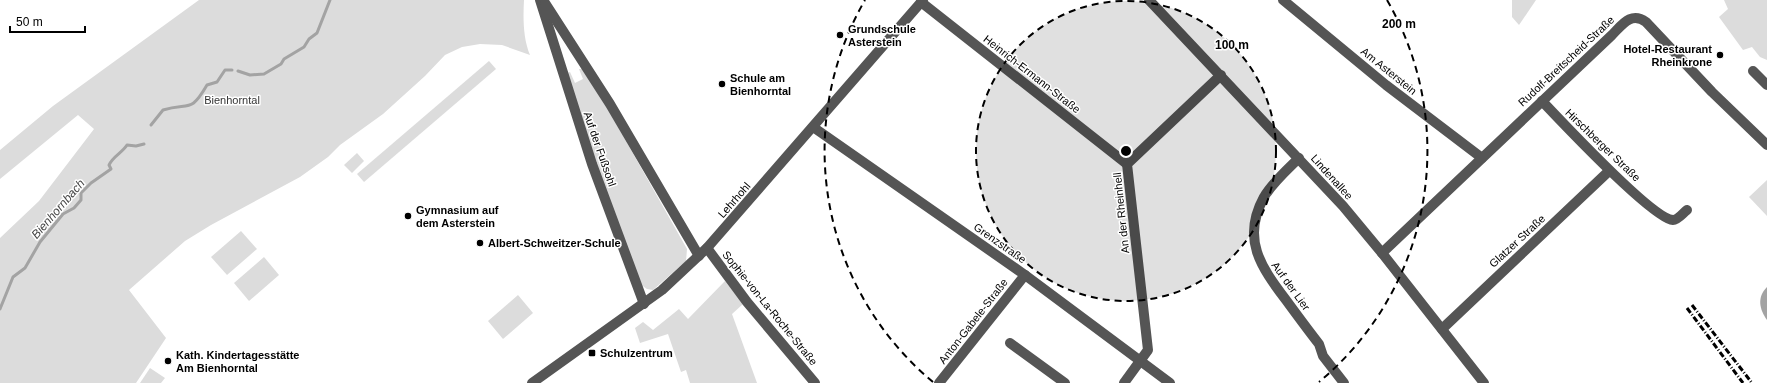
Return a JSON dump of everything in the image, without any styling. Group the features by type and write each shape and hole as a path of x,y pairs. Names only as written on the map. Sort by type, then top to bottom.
{"street":[{"name":"Auf der Fußsohl","path":"542,0 610,104 699,256"},
{"name":"Auf der Fußsohl","path":"542,0 585,144 644,304"},
{"name":"Lindenallee","path":"1149,0 1343,206 1382,253 1484,383"},
{"name":"Am Asterstein","path":"1283,0 1386,85 1482,158"},
{"name":"Lehrhohl","path":"532,383 644,304 672,282 699,256 814,127 922,1"},
{"name":"Heinrich-Ermann-Straße","path":"922,1 1127,164"},
{"name":"Rudolf-Breitscheid-Straße","path":"1382,253 1629,19 1640,18 1767,145"},
{"path":"1753,71 1767,86"},
{"name":"An der Rheinhell","path":"1124,383 1148,350 1127,164 1221,75"},
{"name":"Hirschberger Straße","path":"1542,101 1609,171 1664,217 1671,220 1676,220 1688,210"},
{"name":"Grenzstraße","path":"814,127 1025,275 1170,383"},
{"name":"Auf der Lier","path":"1299,158 1274,183 1264,197 1254,233 1256,249 1266,274 1319,344 1323,356 1344,383"},
{"name":"Glatzer Straße","path":"1442,329 1609,171"},
{"name":"Sophie-von-La-Roche-Straße","path":"707,248 747,302 815,383"},
{"name":"Anton-Gabele-Straße","path":"940,383 1025,275"},
{"path":"1010,343 1065,383"}],"green space":[{"name":"Bienhorntal","path":"199,0 524,0 525,35 530,55 502,45 480,44 462,47 445,55 425,76 383,114 340,145 328,157 300,177 211,225 185,241 129,290 166,338 136,383 0,383 0,238 39,201 94,129 78,115 0,179 0,150 53,106"},
{"path":"1512,0 1536,0 1519,25 1512,17"},
{"path":"1724,0 1767,0 1767,60 1760,57 1752,47 1743,50 1719,17 1728,9"},
{"path":"489,61 496,69 364,182 357,174"},
{"path":"579,69 582,69 609,111 687,249 686,261 653,290 647,289 640,284 585,133 567,73 570,72 575,83 583,79"},
{"path":"357,153 364,161 352,173 344,165"},
{"path":"1767,180 1767,216 1749,197"},
{"path":"241,231 257,249 227,275 211,257"},
{"path":"264,257 279,275 249,301 234,283"},
{"path":"725,281 743,304 732,314 757,383 690,383 686,370 681,372 668,334 640,343 635,328 643,322 653,330 679,309 688,319"},
{"path":"518,295 533,313 503,339 488,321"},
{"path":"150,368 165,378 161,383 140,383"}],"shaded area":[{"path":"1767,287 1767,320 1762,312 1760,299"}],"waterway":[{"name":"Bienhornbach","path":"238,71 250,75 264,74 281,64 284,59 304,47 309,39 317,33 330,0"},
{"name":"Bienhornbach","path":"151,125 163,110 193,104 207,85 217,82 225,70 232,70"},
{"name":"Bienhornbach","path":"0,309 13,277 25,268 40,242 63,214 74,208 81,200 81,193 91,183 111,169 109,165 127,145 136,146 144,144"}],"railway":[{"path":"1692,305 1752,383"},
{"path":"1687,308 1743,383"}],"place":[{"name":"Grundschule Asterstein","path":"840,35"},
{"name":"Hotel-Restaurant Rheinkrone","path":"1720,55"},
{"name":"Schule am Bienhorntal","path":"722,84"},
{"name":"Gymnasium auf dem Asterstein","path":"408,216"},
{"name":"Albert-Schweitzer-Schule","path":"480,243"},
{"name":"Schulzentrum","path":"592,353"},
{"name":"Kath. Kindertagesstätte Am Bienhorntal","path":"168,361"}]}
